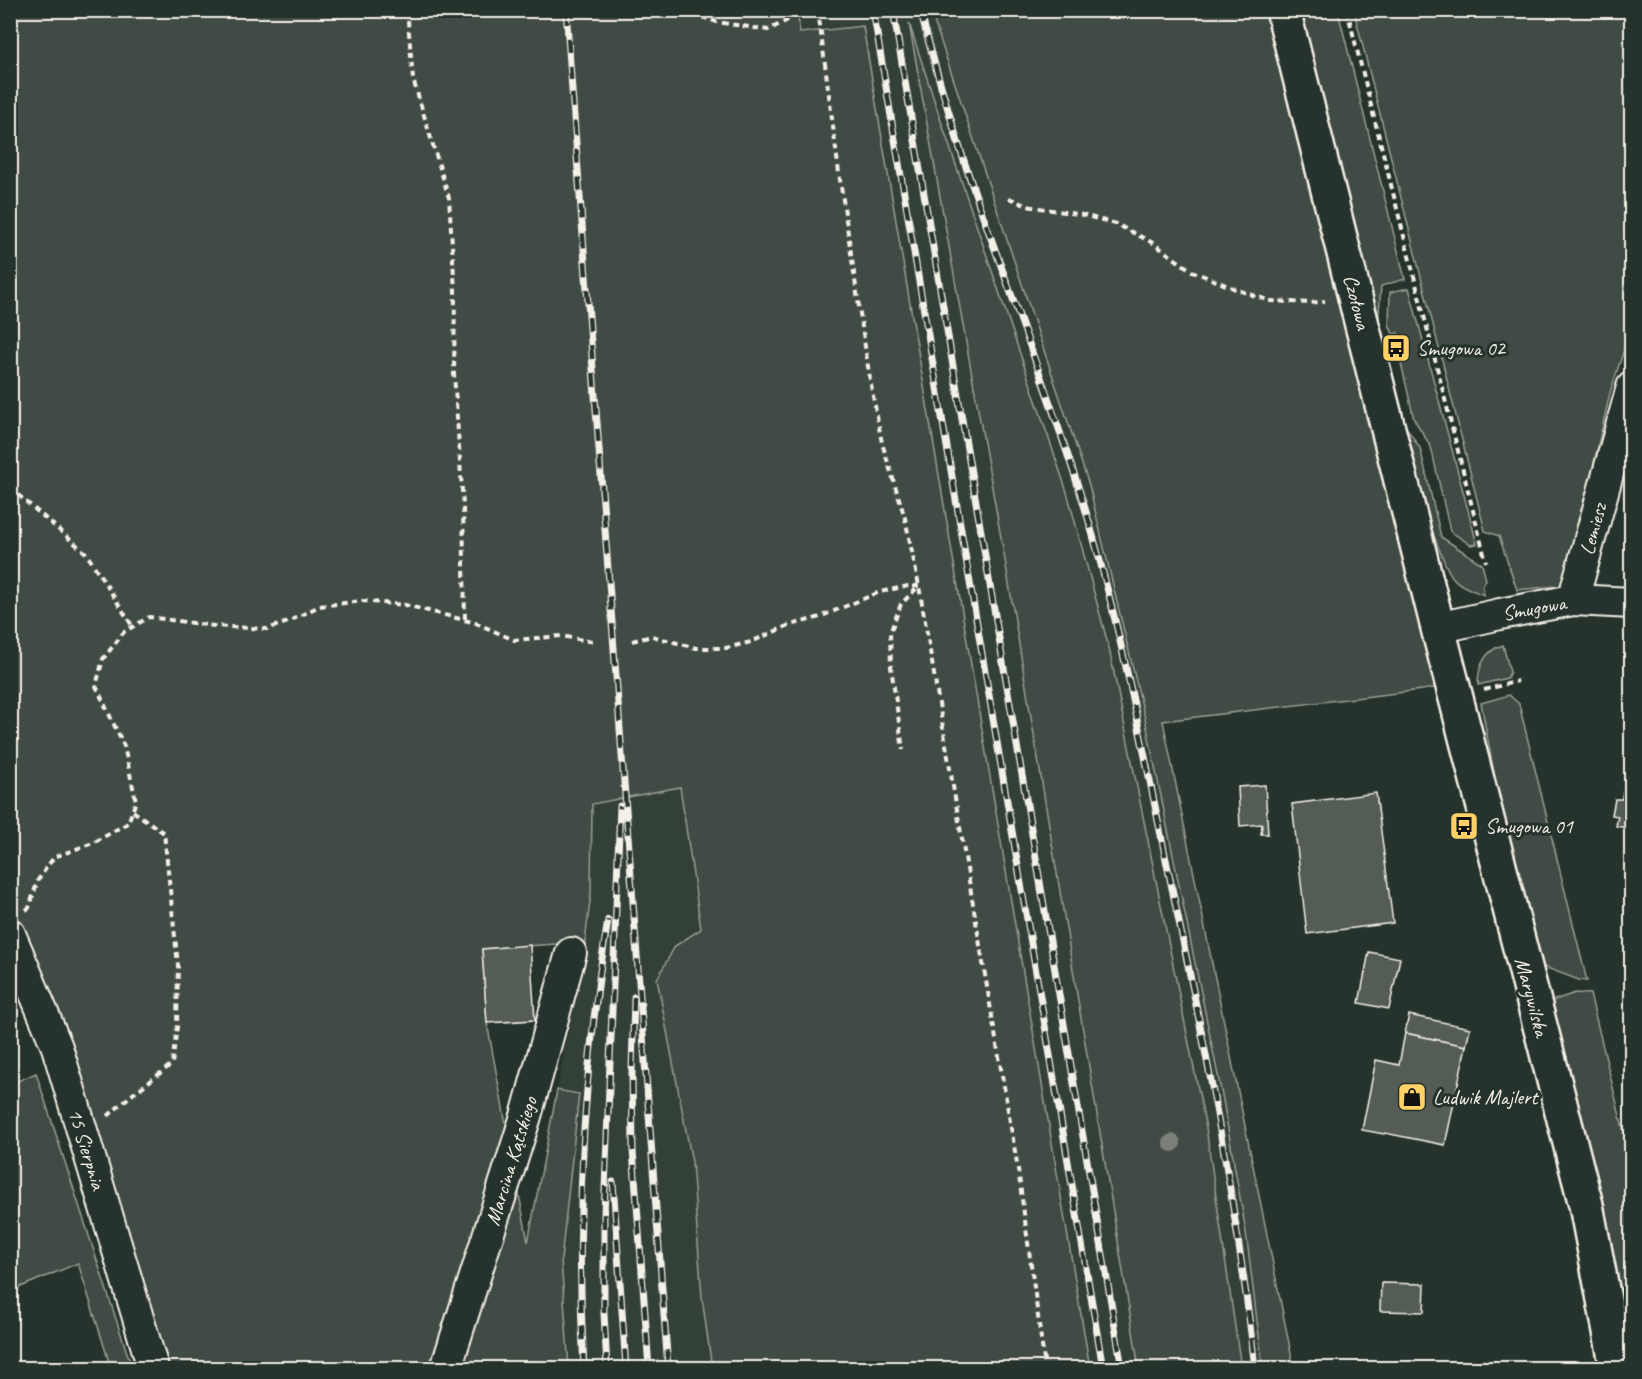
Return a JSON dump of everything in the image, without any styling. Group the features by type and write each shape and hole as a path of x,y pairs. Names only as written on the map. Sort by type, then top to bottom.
{"street":[{"name":"Czołowa","path":"1283,10 1438,628"},
{"name":"Lemiesz","path":"1573,600 1632,387"},
{"name":"Smugowa","path":"1438,628 1573,600 1632,603"},
{"name":"Marywilska","path":"1438,628 1586,1205 1617,1368"},
{"name":"15 Sierpnia","path":"15,924 57,1047 153,1368"},
{"name":"Marcina Kątskiego","path":"446,1368 526,1116 571,953"}],"path":[{"path":"407,10 413,79 449,198 455,291 453,374 462,505 465,620"},
{"path":"682,10 717,22 768,30 786,21 798,10"},
{"path":"818,10 839,173 870,380 882,443 905,518 919,586 1018,1169 1045,1368"},
{"path":"1347,10 1486,562"},
{"path":"1009,198 1027,206 1083,215 1116,224 1153,243 1192,271 1270,301 1311,303 1356,296"},
{"path":"10,488 86,553 134,627"},
{"path":"632,641 652,636 696,648 726,648 751,642 787,626 817,618 880,592 919,586"},
{"path":"903,750 891,667 890,633 901,604 919,586"},
{"path":"15,924 29,908 38,880 54,857 93,843 128,823 136,801 124,746 96,686 103,659 124,632 149,617 214,626 267,629 288,622 319,606 362,601 405,605 465,620 514,640 561,636 595,640"},
{"path":"82,1132 105,1119 172,1064 177,1027 178,965 164,833 133,811"}],"shaded area":[{"path":"797,10 800,33 863,26 1090,1368 712,1368 702,1298 692,1162 657,979 675,946 701,929 680,787 592,804 591,893 585,942 482,949 487,1023 528,1242 557,1090 579,1094 561,1260 569,1368 164,1368 69,1056 11,901 11,11"},
{"path":"797,11 983,11 1009,179 1128,560 1294,1368 1025,1368 837,289"},
{"path":"983,11 1265,11 1435,688 1163,721 1294,1368 1263,1368 1246,1232 1223,1100 1146,723 1089,485 932,15"},
{"path":"1300,11 1338,11 1405,279 1381,286 1378,326 1311,53"},
{"path":"1354,11 1631,11 1631,328 1610,393 1566,585 1517,590 1499,536 1485,531"},
{"path":"909,23 1067,492 1109,648 1206,1128 1241,1368 1139,1368 1005,560"},
{"path":"1409,288 1477,544 1471,545 1450,531 1431,447 1414,419 1401,363 1405,361 1398,333 1393,334 1389,324 1390,292"},
{"path":"1402,421 1420,448 1441,537 1482,564 1486,580 1483,585 1484,595 1458,583 1446,566 1424,506"},
{"path":"1503,645 1510,672 1507,678 1478,685 1483,660 1491,651"},
{"path":"1509,695 1519,704 1587,981 1544,967 1537,950 1495,778 1481,703"},
{"path":"680,787 701,929 675,946 702,1298 712,1368 569,1368 561,1260 579,1094 557,1090 585,942 591,893 592,804"},
{"path":"1575,993 1590,994 1631,1161 1631,1368 1549,1002"},
{"path":"36,1073 132,1368 111,1368 78,1263 11,1291 11,1084"}],"building":[{"path":"1265,785 1268,834 1261,834 1262,824 1240,826 1238,787"},
{"path":"1623,791 1632,793 1632,829 1616,826 1618,816 1612,815 1615,799 1622,799"},
{"path":"1376,793 1393,923 1307,934 1292,804"},
{"path":"530,945 535,1020 487,1023 482,949"},
{"path":"1369,952 1400,958 1389,1009 1359,1003"},
{"path":"1409,1015 1470,1028 1466,1046 1405,1033"},
{"name":"Ludwik Majlert","path":"1405,1033 1466,1046 1445,1145 1362,1130 1376,1060 1399,1065"},
{"path":"1381,1283 1425,1284 1424,1312 1380,1311"}],"railway":[{"path":"566,10 668,1368"},
{"path":"873,10 1103,1368"},
{"path":"893,10 1122,1368"},
{"path":"920,10 961,152 1072,466 1097,548 1119,635 1204,1046 1228,1174 1255,1368"},
{"path":"607,1368 604,1313 604,1215 620,806"},
{"path":"584,1368 580,1256 583,1144 592,1031 608,920"},
{"path":"634,997 633,1150 649,1368"},
{"path":"613,1182 626,1368"}],"place":[{"name":"Smugowa 02","path":"1396,348"},
{"name":"Smugowa 01","path":"1464,826"},
{"name":"Ludwik Majlert","path":"1412,1097"}]}
